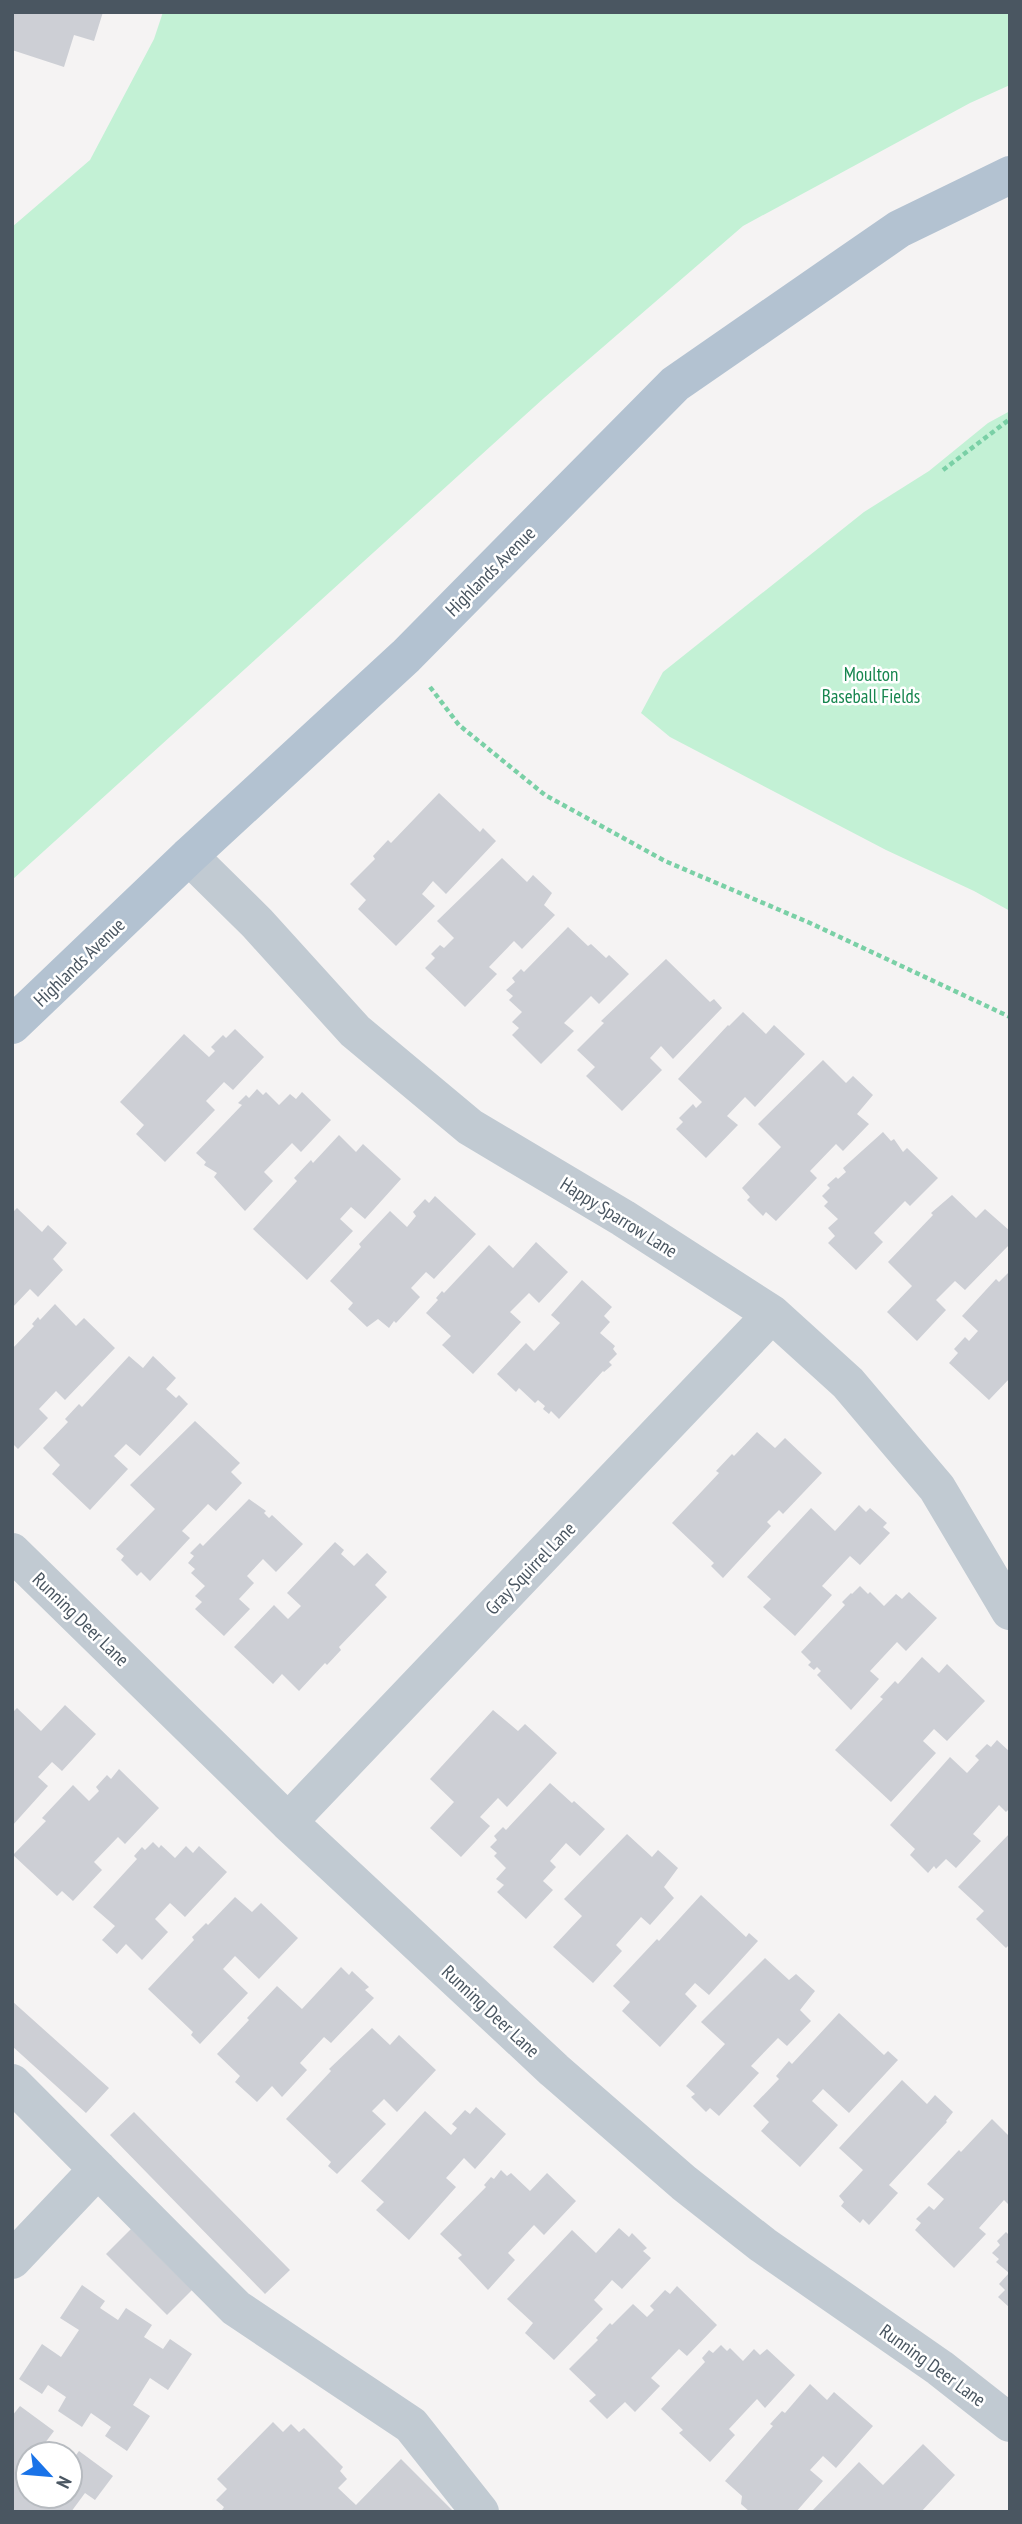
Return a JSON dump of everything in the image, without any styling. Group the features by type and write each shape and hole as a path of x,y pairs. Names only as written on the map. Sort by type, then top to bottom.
{"main road":[{"name":"Highlands Avenue","path":"12,1025 189,856 406,656 674,384 899,229 1010,175"}],"street":[{"name":"Happy Sparrow Lane","path":"189,856 257,923 355,1031 470,1127 623,1218 772,1314 848,1383 937,1488 1010,1611"},
{"name":"Gray Squirrel Lane","path":"288,1822 772,1314"},
{"name":"Running Deer Lane","path":"12,1552 288,1822 554,2070 684,2183 763,2245 940,2368 1010,2423"},
{"path":"12,2083 236,2308 411,2425 480,2512"},
{"path":"12,2260 97,2169"}],"path":[{"path":"943,470 1010,419"},
{"path":"406,656 459,725 545,795 665,861 810,923 1010,1017"}],"green space":[{"path":"163,12 1010,12 1010,85 970,103 743,226 544,398 12,880 12,227 90,160 154,39"},
{"name":"Moulton Baseball Fields","path":"1010,411 1010,911 886,850 670,737 641,713 663,672 864,512 929,471 988,423"}],"building":[{"path":"12,12 103,12 94,41 74,35 64,67 12,50"},
{"path":"439,793 480,832 483,828 496,841 446,894 433,881 422,894 435,906 396,946 358,909 366,900 350,884 375,859 373,856 388,840 391,843"},
{"path":"502,858 527,882 533,875 552,893 544,905 555,915 522,949 514,941 489,967 497,974 465,1007 425,968 435,958 431,954 440,945 444,948 454,938 437,921"},
{"path":"568,927 588,946 591,944 606,958 609,955 629,974 599,1004 591,996 564,1023 574,1031 541,1064 512,1035 519,1028 512,1022 522,1012 509,1000 513,996 506,990 515,982 512,978 521,969 524,972"},
{"path":"666,959 710,1002 714,999 722,1008 673,1059 661,1046 650,1058 662,1070 622,1111 586,1076 595,1067 577,1050 604,1023 601,1021"},
{"path":"743,1012 766,1034 774,1025 805,1054 755,1107 745,1097 727,1116 738,1125 706,1158 676,1129 683,1122 679,1118 693,1104 696,1108 702,1102 678,1079"},
{"path":"235,1029 264,1057 233,1090 224,1082 206,1101 215,1110 165,1162 136,1134 144,1125 120,1102 184,1034 209,1057 215,1051 211,1047 223,1035 226,1038"},
{"path":"823,1060 846,1083 853,1076 873,1095 857,1114 869,1124 843,1151 836,1144 810,1171 817,1178 776,1221 766,1212 763,1216 747,1200 750,1197 742,1188 781,1147 758,1124"},
{"path":"257,1089 263,1095 266,1092 279,1105 290,1094 296,1099 302,1092 331,1120 301,1152 292,1143 264,1172 273,1181 245,1211 214,1177 217,1173 204,1165 206,1162 196,1153 242,1105 238,1103 246,1095 249,1098"},
{"path":"883,1132 891,1141 894,1139 903,1152 907,1148 938,1178 910,1206 905,1201 874,1233 883,1242 856,1270 828,1243 835,1236 828,1228 838,1219 824,1206 828,1202 822,1196 830,1188 827,1185 846,1172 843,1168"},
{"path":"339,1135 356,1152 363,1144 401,1179 365,1219 351,1207 340,1219 353,1231 307,1280 253,1229 297,1181 294,1178 311,1160 313,1163"},
{"path":"952,1195 976,1218 985,1209 1010,1231 1010,1244 965,1290 955,1281 936,1300 946,1310 917,1341 887,1312 912,1286 888,1262 933,1215 931,1213"},
{"path":"435,1196 476,1234 434,1279 426,1272 411,1288 420,1297 396,1323 394,1321 389,1328 378,1319 367,1327 348,1309 353,1303 330,1281 390,1211 407,1227 416,1216 413,1212 425,1199 429,1203"},
{"path":"17,1208 42,1232 48,1225 67,1243 53,1259 63,1270 38,1297 30,1289 12,1308 12,1213"},
{"path":"536,1242 568,1272 539,1303 529,1293 510,1312 521,1322 473,1374 442,1345 451,1336 426,1313 442,1291 444,1293 489,1245 513,1268"},
{"path":"1010,1271 1010,1378 989,1400 949,1363 958,1353 954,1349 965,1337 969,1341 978,1331 962,1316 996,1279 999,1282"},
{"path":"582,1280 612,1307 604,1316 610,1322 600,1333 615,1346 613,1349 617,1354 609,1362 612,1365 603,1371 559,1419 551,1411 549,1414 543,1409 545,1406 538,1400 535,1403 519,1388 516,1392 497,1374 526,1343 534,1351 560,1323 551,1315"},
{"path":"55,1304 76,1326 84,1318 115,1348 65,1400 56,1391 39,1409 48,1418 18,1449 12,1443 12,1349 34,1326 32,1324 38,1317 40,1320"},
{"path":"129,1356 143,1368 153,1356 176,1378 166,1389 176,1398 179,1395 188,1404 140,1456 126,1444 114,1456 128,1469 90,1510 52,1474 60,1465 43,1448 68,1422 65,1419 79,1404 82,1407"},
{"path":"195,1421 240,1463 231,1472 242,1483 216,1511 208,1504 182,1531 190,1538 150,1581 141,1572 137,1576 121,1560 124,1556 116,1549 155,1509 130,1485"},
{"path":"757,1432 775,1448 785,1438 822,1473 783,1514 779,1510 767,1522 771,1526 723,1578 711,1566 714,1563 672,1523 719,1473 716,1471"},
{"path":"249,1499 266,1511 264,1513 269,1518 272,1515 303,1544 276,1572 263,1559 247,1576 254,1583 239,1599 250,1609 224,1636 195,1609 202,1602 195,1596 205,1586 191,1573 195,1569 188,1563 194,1556 190,1553 200,1543 203,1546"},
{"path":"859,1505 866,1512 870,1508 887,1523 883,1527 890,1533 860,1565 850,1556 822,1586 832,1595 795,1636 763,1607 771,1599 747,1577 811,1508 835,1531"},
{"path":"335,1542 344,1550 341,1554 354,1566 367,1553 387,1572 375,1585 387,1597 339,1647 341,1650 327,1665 325,1663 299,1691 282,1674 273,1684 234,1647 274,1605 288,1619 301,1606 287,1593"},
{"path":"860,1586 884,1606 896,1594 902,1599 909,1592 937,1618 906,1651 897,1642 870,1671 879,1679 851,1710 817,1675 821,1671 808,1665 811,1662 801,1652 845,1605 842,1602"},
{"path":"922,1657 939,1673 947,1664 985,1701 947,1741 934,1729 923,1741 936,1753 891,1802 835,1750 883,1699 880,1697 895,1681 898,1684"},
{"path":"65,1705 96,1734 62,1771 52,1762 38,1777 48,1786 12,1826 12,1713 17,1708 41,1731"},
{"path":"493,1710 518,1731 525,1724 557,1753 507,1807 498,1798 480,1817 490,1826 461,1857 430,1828 454,1802 430,1779"},
{"path":"997,1740 1010,1752 1010,1808 1006,1812 999,1805 973,1834 981,1841 956,1868 946,1859 928,1873 910,1855 915,1849 890,1825 950,1757 967,1773 979,1760 975,1756 987,1744 991,1747"},
{"path":"119,1769 159,1808 125,1844 118,1837 94,1862 102,1870 73,1901 62,1891 57,1896 13,1855 46,1821 42,1818 73,1785 89,1801 99,1791 96,1787 107,1775 111,1779"},
{"path":"550,1783 605,1829 580,1856 566,1843 550,1861 556,1867 543,1881 553,1890 526,1919 497,1892 504,1885 496,1879 506,1868 494,1856 497,1853 490,1847 497,1840 494,1836 503,1827 506,1830"},
{"path":"1010,1833 1010,1944 1006,1948 976,1919 984,1911 958,1887"},
{"path":"627,1834 652,1857 658,1850 678,1868 664,1887 674,1898 650,1925 641,1917 616,1945 622,1951 593,1983 553,1947 582,1916 564,1899"},
{"path":"153,1842 159,1848 161,1845 175,1858 186,1846 193,1853 199,1846 227,1872 185,1917 170,1903 155,1919 168,1932 142,1960 126,1944 117,1954 102,1940 115,1926 93,1907 137,1859 134,1856 142,1847 145,1850"},
{"path":"701,1895 746,1937 749,1933 758,1941 709,1995 695,1983 685,1994 697,2006 660,2047 622,2011 630,2002 613,1986"},
{"path":"235,1897 252,1912 261,1903 298,1938 259,1979 235,1956 223,1969 248,1993 200,2044 191,2035 193,2032 148,1989 194,1940 192,1937 206,1923 208,1925"},
{"path":"765,1958 789,1980 796,1974 815,1991 800,2010 811,2021 787,2046 778,2038 751,2066 759,2073 719,2116 710,2108 706,2112 691,2097 695,2094 686,2086 725,2044 701,2022"},
{"path":"341,1967 349,1975 352,1971 369,1987 365,1990 374,1998 331,2043 324,2037 300,2063 307,2070 282,2097 272,2086 257,2102 235,2082 240,2076 217,2054 277,1986 302,2009"},
{"path":"12,2001 109,2088 86,2113 12,2046"},
{"path":"839,2013 884,2055 888,2051 898,2060 849,2113 823,2089 812,2101 838,2125 800,2167 761,2131 769,2122 753,2106 779,2079 776,2076 789,2061 792,2064"},
{"path":"372,2028 390,2045 399,2035 436,2070 397,2112 384,2099 372,2111 386,2124 337,2174 328,2166 331,2162 286,2119 331,2071 329,2069"},
{"path":"902,2080 927,2104 935,2095 953,2112 889,2185 898,2193 869,2225 863,2219 860,2223 841,2206 844,2202 839,2196 863,2170 839,2148"},
{"path":"476,2107 506,2134 475,2169 464,2158 446,2178 456,2187 409,2240 376,2210 384,2202 361,2181 425,2111 451,2135 457,2128 452,2124 465,2110 470,2114"},
{"path":"134,2112 290,2270 265,2294 110,2135"},
{"path":"992,2119 1010,2137 1010,2206 1004,2200 979,2228 986,2234 954,2268 915,2230 921,2223 916,2219 929,2206 934,2210 944,2199 927,2184"},
{"path":"501,2170 507,2176 511,2173 530,2191 547,2173 576,2201 544,2235 534,2225 508,2253 515,2260 488,2290 458,2258 462,2255 440,2234 486,2187 484,2185 491,2177 494,2179"},
{"path":"619,2228 629,2237 632,2233 647,2248 643,2251 651,2258 622,2289 612,2280 594,2300 603,2309 554,2360 525,2333 533,2323 507,2299 572,2230 596,2253"},
{"path":"131,2229 192,2290 167,2315 106,2254"},
{"path":"1006,2232 1010,2236 1010,2308 998,2297 1005,2290 999,2284 1009,2273 996,2262 999,2259 992,2253 1000,2245 997,2241"},
{"path":"82,2285 105,2301 100,2308 118,2320 126,2308 152,2325 144,2337 163,2349 170,2339 192,2354 168,2390 150,2378 133,2405 150,2416 127,2451 105,2436 111,2427 91,2413 82,2427 58,2411 66,2397 48,2385 42,2394 19,2379 42,2344 61,2357 79,2330 60,2318"},
{"path":"677,2286 717,2325 687,2356 679,2349 651,2378 660,2386 635,2412 625,2402 607,2419 589,2401 596,2395 569,2369 598,2340 596,2338 610,2323 612,2325 633,2304 647,2317 654,2310 650,2306 665,2290 670,2294"},
{"path":"721,2345 727,2351 730,2348 743,2361 754,2349 760,2355 767,2349 795,2375 765,2408 757,2399 729,2429 735,2435 710,2462 679,2433 683,2430 661,2409 705,2362 702,2358 709,2350 713,2353"},
{"path":"810,2384 827,2400 834,2392 873,2426 836,2468 823,2456 810,2470 823,2481 796,2512 750,2512 741,2504 742,2496 725,2481 773,2426 770,2424 782,2411 785,2413"},
{"path":"20,2406 54,2431 47,2440 14,2440 14,2510 72,2510 71,2512 12,2512 12,2416"},
{"path":"273,2422 283,2432 291,2424 299,2432 304,2428 343,2467 340,2471 347,2479 338,2488 356,2505 401,2459 454,2512 224,2512 224,2507 216,2500 227,2489 217,2479"},
{"path":"923,2444 955,2475 921,2512 811,2512 859,2462 883,2485"},
{"path":"84,2455 113,2476 95,2500 85,2493"}]}
